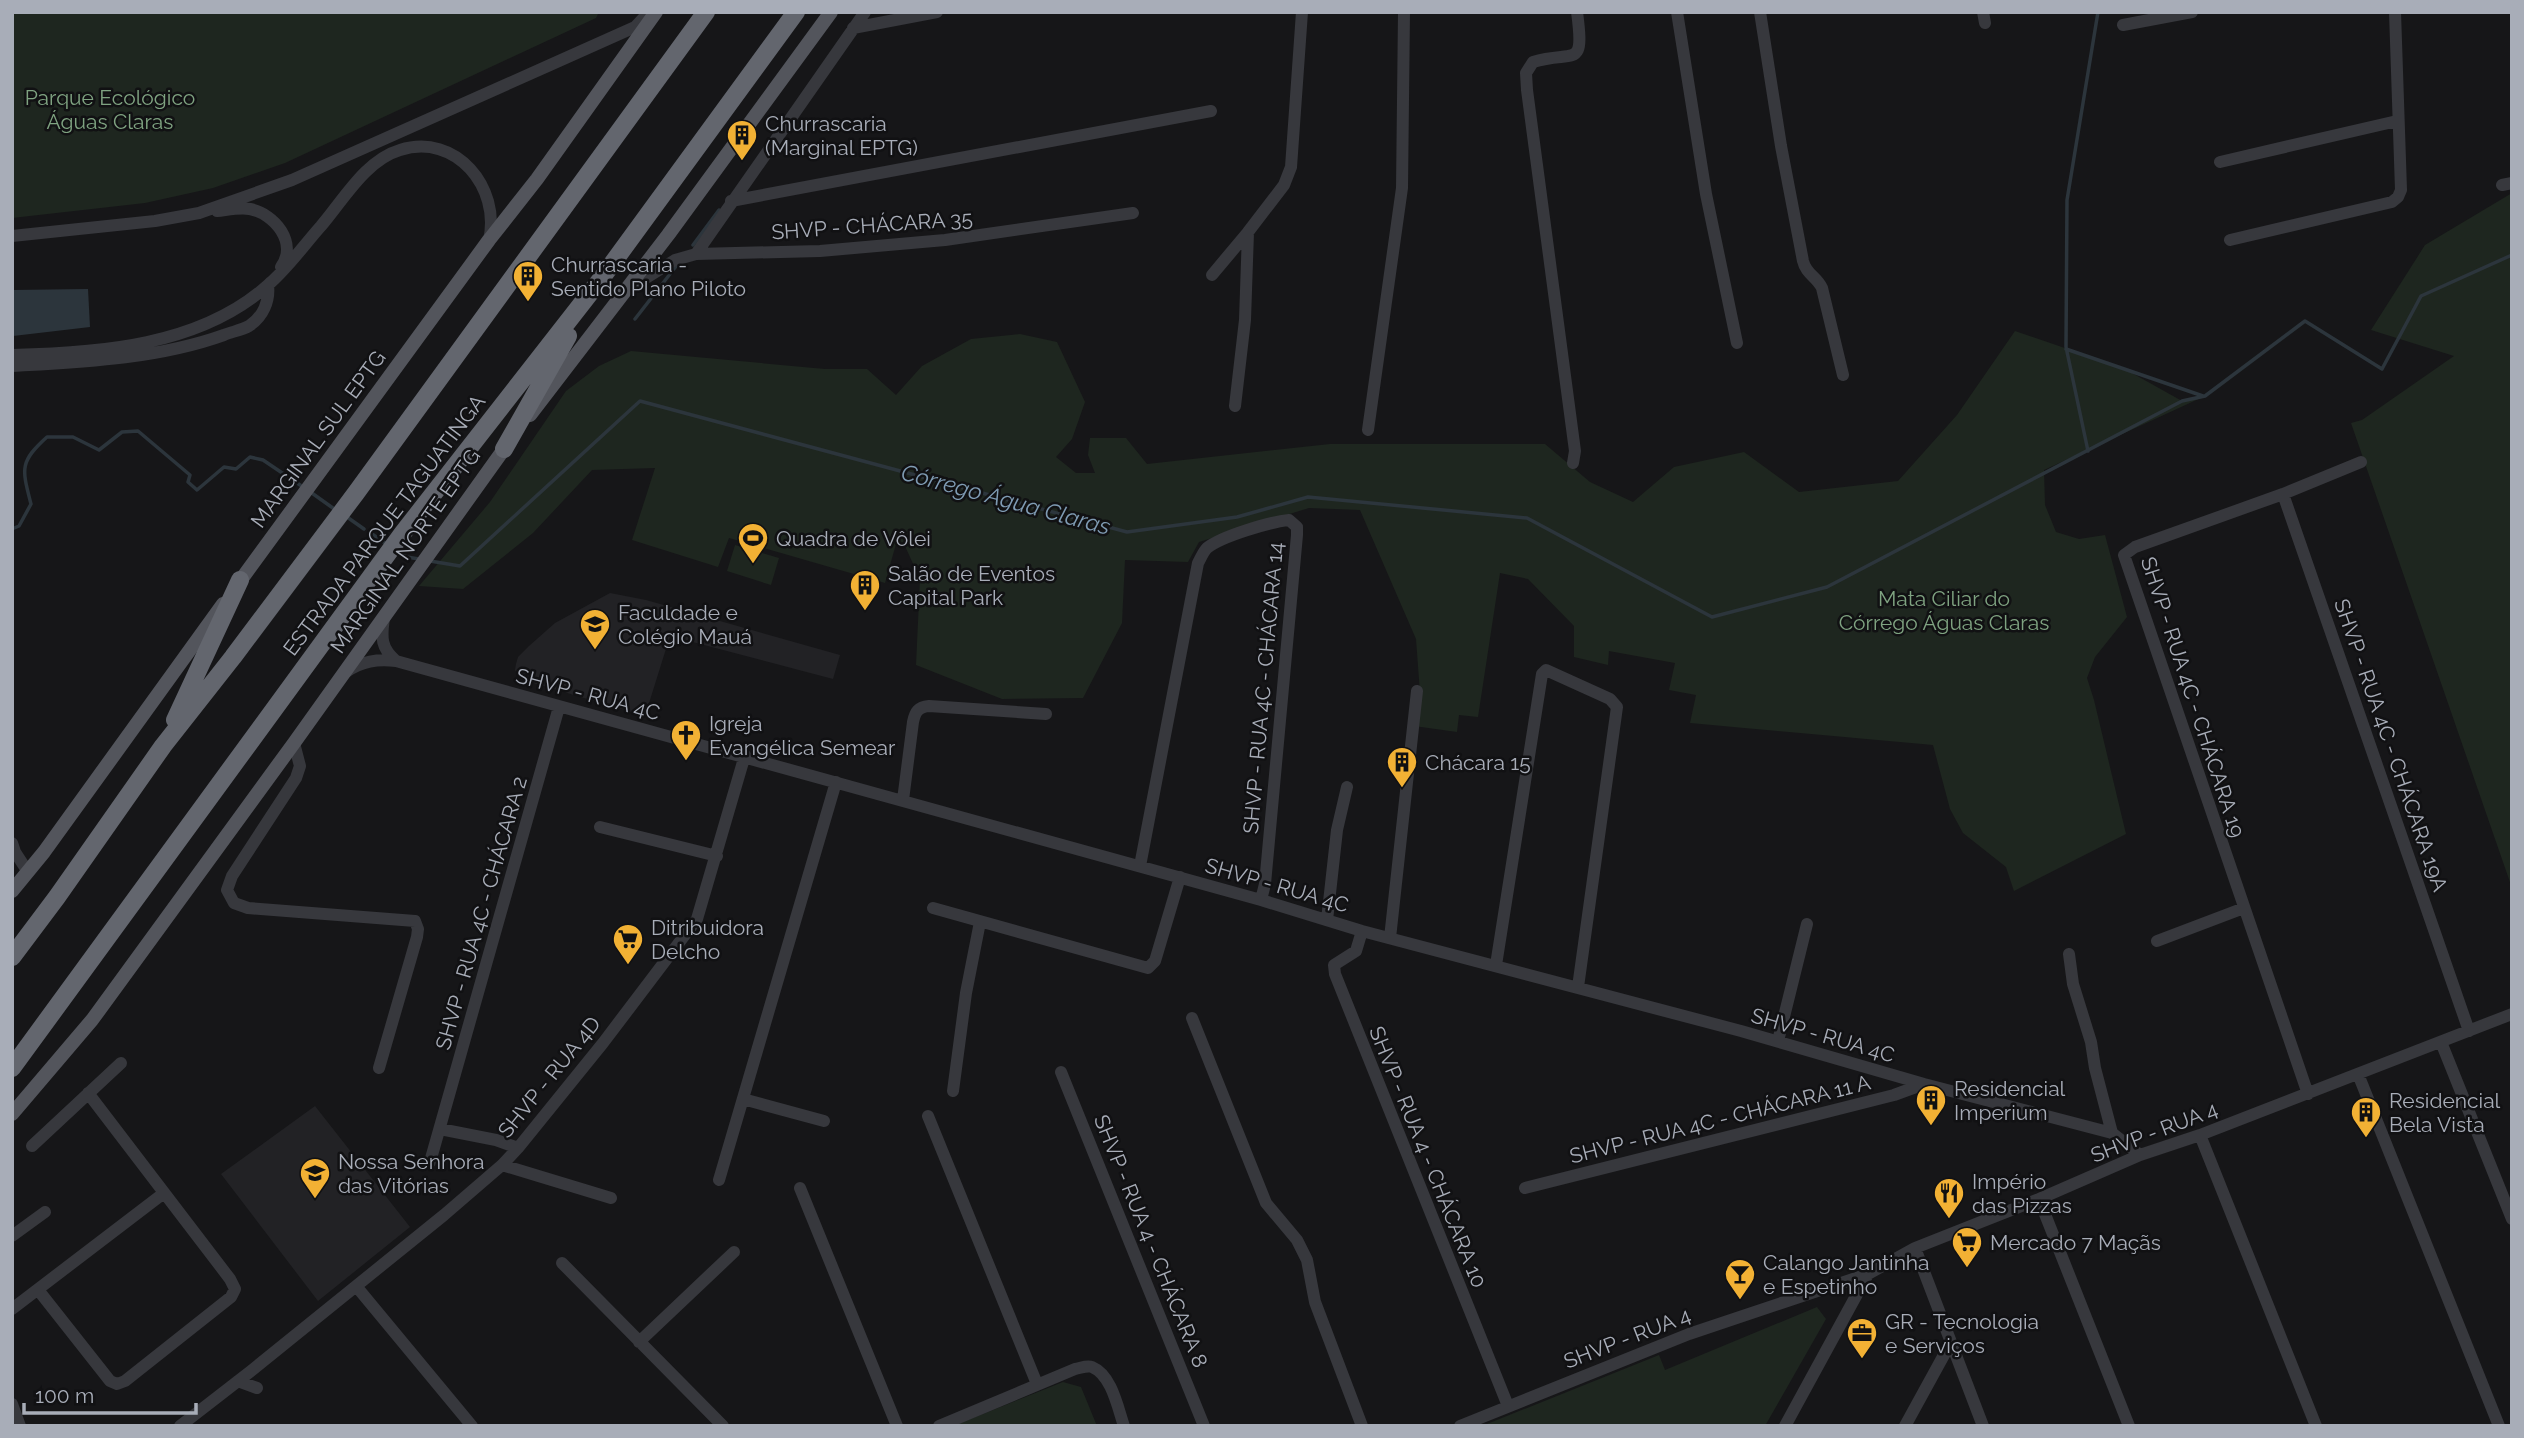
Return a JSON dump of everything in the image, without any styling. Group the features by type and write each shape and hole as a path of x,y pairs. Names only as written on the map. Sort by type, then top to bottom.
{"highway":[{"name":"ESTRADA PARQUE TAGUATINGA","path":"12,957 163,746 356,493 706,12"},
{"name":"ESTRADA PARQUE TAGUATINGA","path":"12,1068 402,534 601,279 796,12"},
{"path":"504,449 601,279"},
{"path":"163,746 240,580"}],"main road":[{"name":"MARGINAL SUL EPTG","path":"12,891 489,240 537,179 656,12"},
{"name":"MARGINAL NORTE EPTG","path":"12,1114 92,1020 504,449 668,235 831,12"}],"street":[{"path":"198,213 292,180 635,27 649,12"},
{"path":"695,254 865,12"},
{"path":"853,28 937,12"},
{"path":"1212,275 1284,185 1291,167 1302,12"},
{"path":"1368,430 1402,188 1404,12"},
{"path":"1573,463 1575,451 1526,73 1532,62 1573,55 1578,50 1581,44 1577,12"},
{"path":"1678,12 1706,194 1737,343"},
{"path":"1760,12 1781,146 1803,261 1807,271 1818,278 1822,288 1843,376"},
{"path":"2123,25 2191,12"},
{"path":"2230,240 2395,200 2401,190 2395,12"},
{"name":"SHVP - CHÁCARA 35","path":"731,201 1211,111"},
{"path":"2220,162 2397,121"},
{"path":"12,355 147,343 198,327 238,306 268,285 366,172 387,155 415,146 446,151 477,174 486,191 491,211 489,240"},
{"path":"12,236 247,208 266,214 279,225 286,243 285,261 268,285 270,298 249,326 199,344 127,357 12,366"},
{"name":"SHVP - CHÁCARA 35","path":"623,293 654,271 675,260 695,254 820,251 945,240 1133,213"},
{"path":"1235,405 1245,320 1248,232"},
{"name":"SHVP - RUA 4C - CHÁCARA 19","path":"2308,1094 2124,555 2135,547 2283,494 2361,462"},
{"name":"SHVP - RUA 4C - CHÁCARA 19A","path":"2283,494 2469,1031"},
{"name":"SHVP - RUA 4C - CHÁCARA 14","path":"1140,866 1198,563 1203,553 1212,545 1272,522 1289,520 1297,527 1297,535 1265,884 1261,900"},
{"path":"385,614 382,642 388,654 396,661"},
{"name":"SHVP - RUA 4C","path":"342,676 355,666 368,662 396,661 559,708 745,755 1261,900 1362,931 2112,1133 2140,1155"},
{"path":"1496,965 1541,676 1546,670 1614,701 1618,711 1578,988"},
{"path":"1390,938 1417,691"},
{"path":"902,800 913,722 920,708 929,706 1046,715"},
{"name":"SHVP - RUA 4C - CHÁCARA 2","path":"430,1162 559,708"},
{"path":"294,743 300,759 296,778 232,876 227,890 234,903 248,908 415,921 418,929 379,1068"},
{"name":"SHVP - RUA 4D","path":"180,1426 444,1215 518,1148 690,930 702,906 745,755"},
{"path":"719,1180 836,782"},
{"path":"1327,920 1337,830 1347,787"},
{"path":"600,827 717,856"},
{"path":"12,844 28,872"},
{"path":"933,908 1148,968 1155,961 1180,877"},
{"path":"2157,941 2244,908"},
{"path":"953,1091 966,993 980,922"},
{"path":"1778,1041 1807,924"},
{"name":"SHVP - RUA 4 - CHÁCARA 10","path":"1362,931 1356,951 1334,965 1335,974 1508,1406"},
{"path":"2068,954 2073,984 2091,1042 2112,1133"},
{"name":"SHVP - RUA 4","path":"1460,1426 1689,1334 1868,1274 1915,1248 2140,1155 2200,1135 2512,1014"},
{"path":"1192,1018 1262,1195 1297,1240 1307,1260 1315,1302 1362,1426"},
{"path":"2441,1042 2512,1219"},
{"path":"32,1146 121,1063"},
{"name":"SHVP - RUA 4 - CHÁCARA 8","path":"1061,1072 1204,1426"},
{"path":"2358,1074 2498,1426"},
{"name":"SHVP - RUA 4C - CHÁCARA 11 A","path":"1525,1188 1894,1095 1924,1084"},
{"path":"39,1290 110,1381 117,1384 125,1381 234,1295 235,1289 230,1279 88,1093"},
{"path":"743,1099 824,1121"},
{"path":"928,1116 1037,1384"},
{"path":"440,1129 496,1140 518,1148"},
{"path":"2200,1135 2316,1426"},
{"path":"502,1165 611,1198"},
{"path":"800,1188 897,1426"},
{"path":"12,1309 164,1193"},
{"path":"2039,1199 2129,1426"},
{"path":"12,1236 45,1212"},
{"path":"1915,1248 1983,1426"},
{"path":"639,1342 734,1252"},
{"path":"562,1262 723,1426"},
{"path":"1785,1426 1868,1274"},
{"path":"356,1286 472,1426"},
{"path":"1905,1426 1950,1344"},
{"path":"939,1426 1075,1369 1092,1367 1105,1378 1125,1426"},
{"path":"12,1404 20,1426"}],"shaded area":[{"path":"88,289 90,327 13,336 12,290"},
{"name":"Faculdade e Colégio Mauá","path":"610,593 646,600 840,655 833,679 670,636 645,716 520,679 515,670 516,664 518,657 529,646 555,623"},
{"name":"Nossa Senhora das Vitórias","path":"315,1106 410,1227 318,1301 221,1174"}],"green space":[{"name":"Parque Ecológico Águas Claras","path":"12,12 599,12 596,18 285,163 213,188 145,203 12,218"},
{"path":"2512,193 2512,888 2351,423 2362,420 2454,356 2371,330 2425,245"},
{"name":"Mata Ciliar do Córrego Águas Claras","path":"2015,331 2123,368 2182,401 2205,396 2044,470 2045,505 2056,532 2079,539 2105,535 2127,617 2095,657 2087,678 2126,834 2014,891 2006,867 1963,833 1950,809 1933,745 1690,723 1696,695 1669,690 1675,663 1609,651 1608,665 1574,657 1574,626 1528,579 1500,573 1478,717 1459,715 1457,732 1414,726 1420,693 1416,639 1360,510 1309,508 1199,542 1188,562 1125,560 1122,623 1083,698 1002,699 916,665 920,579 905,546 896,544 885,583 729,538 718,567 632,540 655,468 592,470 533,533 463,589 419,586 490,502 566,391 599,366 631,351 825,369 867,369 896,395 922,366 971,339 1020,334 1057,342 1085,402 1072,439 1056,457 1076,473 1095,473 1088,455 1090,438 1126,438 1147,464 1330,444 1545,444 1590,482 1633,502 1674,467 1744,452 1799,492 1898,481 1957,415"},
{"name":"Quadra de Vôlei","path":"735,545 779,558 771,585 727,571"},
{"path":"1817,1307 1826,1319 1765,1426 1482,1426 1659,1355 1665,1370"},
{"path":"1063,1382 1081,1387 1097,1426 953,1426"}],"waterway":[{"path":"2088,451 2066,347 2067,200 2098,12"},
{"path":"693,245 719,210"},
{"name":"Córrego Água Claras","path":"430,561 460,566 640,401 1127,532 1237,517 1308,497 1527,518 1712,617 1827,587 2182,401 2205,396 2305,321 2382,369 2421,296 2512,255"},
{"path":"635,319 677,265"},
{"path":"2066,349 2203,396"},
{"path":"12,529 19,526 31,504 25,474 27,460 47,437 73,437 99,450 122,432 138,431 190,475 188,482 197,490 224,467 236,469 250,457 263,460 303,487"},
{"name":"Córrego Água Claras","path":"309,491 337,511"},
{"name":"Córrego Água Claras","path":"347,517 364,529"},
{"name":"Córrego Água Claras","path":"372,534 388,545"},
{"name":"Córrego Água Claras","path":"397,551 407,557 419,559"}],"place":[{"name":"Churrascaria (Marginal EPTG)","path":"742,162"},
{"name":"Churrascaria - Sentido Plano Piloto","path":"528,303"},
{"name":"Quadra de Vôlei","path":"753,565"},
{"name":"Salão de Eventos Capital Park","path":"865,612"},
{"name":"Faculdade e Colégio Mauá","path":"595,651"},
{"name":"Igreja Evangélica Semear","path":"686,762"},
{"name":"Chácara 15","path":"1402,789"},
{"name":"Ditribuidora Delcho","path":"628,966"},
{"name":"Residencial Imperium","path":"1931,1127"},
{"name":"Residencial Bela Vista","path":"2366,1139"},
{"name":"Nossa Senhora das Vitórias","path":"315,1200"},
{"name":"Império das Pizzas","path":"1949,1220"},
{"name":"Mercado 7 Maçãs","path":"1967,1269"},
{"name":"Calango Jantinha e Espetinho","path":"1740,1301"},
{"name":"GR - Tecnologia e Serviços","path":"1862,1360"}]}
